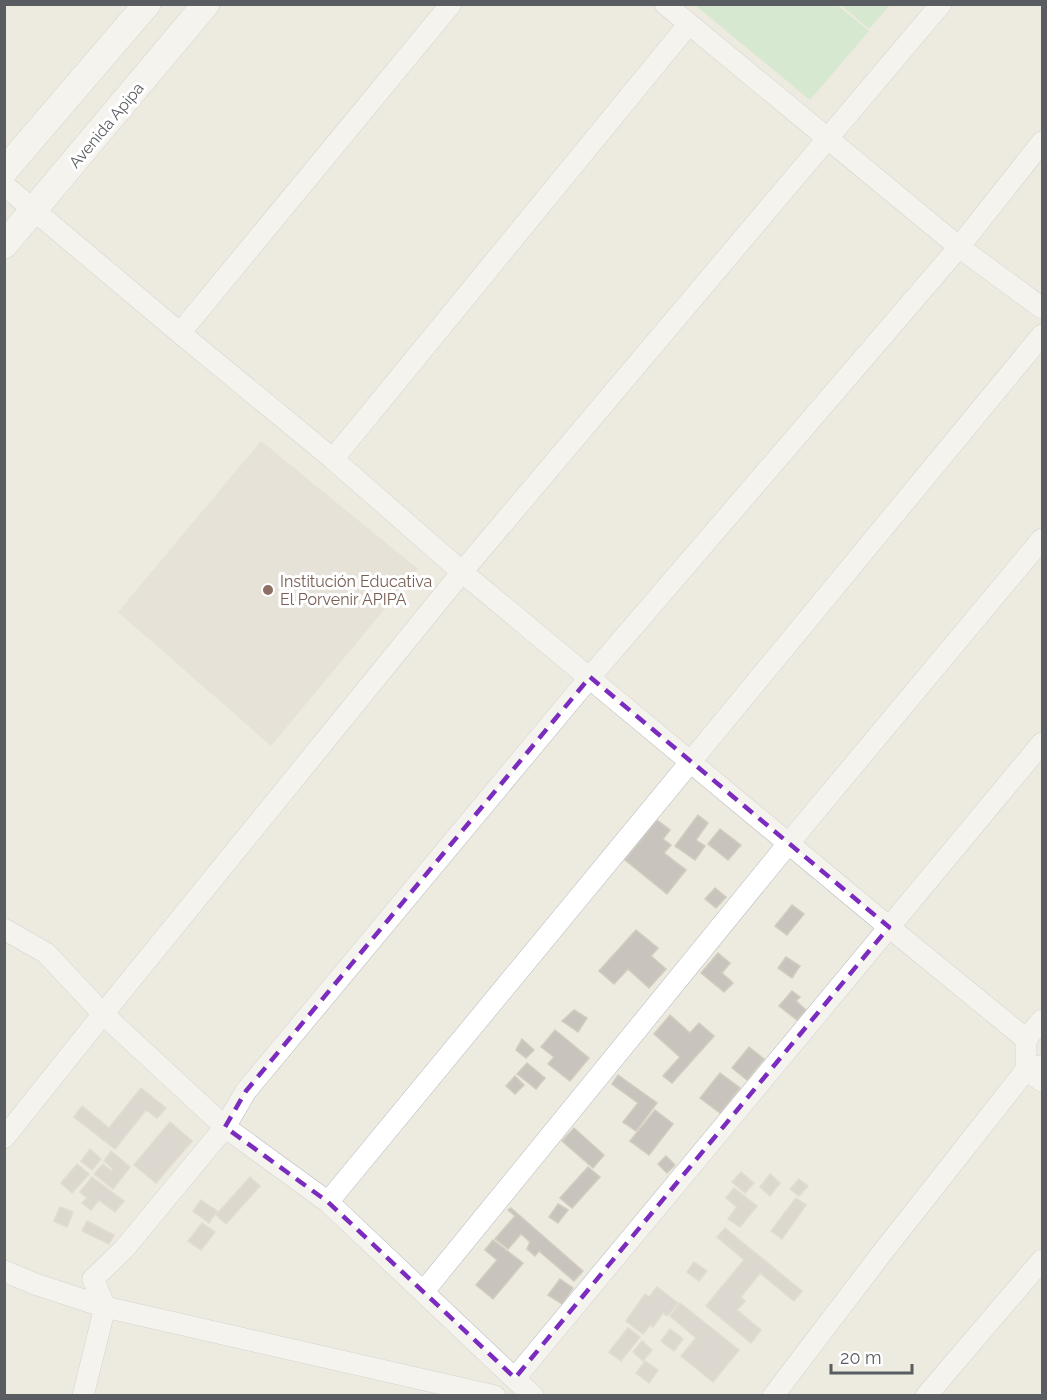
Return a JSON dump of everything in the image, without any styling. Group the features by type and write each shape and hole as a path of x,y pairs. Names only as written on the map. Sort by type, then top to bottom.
{"street":[{"path":"4,171 147,4"},
{"name":"Avenida Apipa","path":"4,245 206,4"},
{"path":"180,333 451,4"},
{"path":"665,4 959,247 1042,308"},
{"path":"4,1138 462,572 941,4"},
{"path":"333,459 688,25"},
{"path":"83,1395 105,1307 93,1279 124,1249 225,1127 246,1091 590,677 959,247 1042,142"},
{"path":"4,185 333,459 462,572 1026,1039 1037,1072 882,1253 773,1395"},
{"path":"328,1202 1042,335"},
{"path":"424,1291 788,844 1042,539"},
{"path":"515,1378 1042,743"},
{"path":"4,929 46,953 103,1014 225,1127 328,1202 533,1395"},
{"path":"1026,1039 1042,1020"},
{"path":"926,1395 1042,1260"},
{"path":"4,1271 35,1284 105,1307 486,1394"}],"highlighted area":[{"path":"590,677 889,927 515,1378 328,1202 225,1127 246,1091"}],"shaded area":[{"name":"Institución Educativa El Porvenir APIPA","path":"261,441 418,569 271,746 118,612"}],"green space":[{"path":"695,5 837,5 869,31 810,100"},
{"path":"841,5 890,5 869,29"}],"building":[{"path":"698,815 708,823 696,840 705,846 695,860 675,846"},
{"path":"657,820 670,830 663,839 671,845 664,853 686,870 667,894 625,860"},
{"path":"720,829 741,845 728,860 708,844"},
{"path":"715,888 726,897 716,908 705,899"},
{"path":"792,905 804,914 787,935 775,926"},
{"path":"636,930 658,948 651,956 666,969 649,988 628,969 614,984 599,971"},
{"path":"718,953 730,963 722,973 733,983 724,992 701,973"},
{"path":"786,957 800,966 792,978 778,968"},
{"path":"792,991 800,997 796,1001 806,1010 797,1020 779,1006"},
{"path":"574,1010 587,1018 578,1032 562,1021"},
{"path":"670,1015 690,1033 699,1023 714,1036 672,1083 663,1076 680,1057 654,1034"},
{"path":"555,1030 589,1058 570,1081 548,1064 554,1057 541,1047"},
{"path":"522,1039 534,1050 526,1058 516,1050"},
{"path":"749,1047 764,1059 747,1080 732,1068"},
{"path":"527,1063 545,1078 536,1089 517,1074"},
{"path":"720,1073 740,1088 720,1113 700,1098"},
{"path":"618,1075 657,1103 636,1131 623,1122 638,1103 612,1084"},
{"path":"515,1076 524,1085 515,1094 506,1086"},
{"path":"141,1088 166,1108 157,1118 146,1110 115,1149 74,1117 82,1106 109,1128"},
{"path":"655,1110 673,1124 649,1155 630,1141"},
{"path":"170,1122 192,1141 156,1183 134,1165"},
{"path":"574,1128 604,1155 593,1168 562,1141"},
{"path":"90,1149 101,1159 92,1170 81,1161"},
{"path":"111,1151 130,1167 113,1189 94,1174 103,1164 111,1171 113,1169 104,1161"},
{"path":"666,1156 675,1165 667,1173 658,1164"},
{"path":"77,1164 89,1174 72,1193 61,1183"},
{"path":"588,1167 600,1177 572,1208 560,1198"},
{"path":"741,1172 754,1183 745,1193 732,1182"},
{"path":"770,1174 780,1183 770,1196 760,1187"},
{"path":"92,1177 124,1201 115,1212 99,1200 91,1210 82,1203 87,1198 80,1192"},
{"path":"250,1177 260,1186 226,1224 216,1215"},
{"path":"799,1179 808,1186 799,1196 790,1189"},
{"path":"734,1188 757,1206 740,1227 728,1219 737,1207 726,1198"},
{"path":"796,1198 806,1205 782,1239 771,1231"},
{"path":"201,1200 217,1211 209,1223 193,1211"},
{"path":"558,1204 568,1210 558,1223 549,1217"},
{"path":"60,1207 73,1212 67,1227 54,1221"},
{"path":"511,1208 583,1271 574,1281 539,1251 535,1256 527,1249 530,1242 521,1234 508,1249 495,1239 515,1216 508,1210"},
{"path":"87,1221 114,1235 109,1244 82,1231"},
{"path":"202,1223 215,1232 201,1250 188,1241"},
{"path":"725,1228 802,1291 794,1301 760,1273 741,1297 745,1301 737,1310 761,1330 751,1343 706,1306 744,1260 717,1237"},
{"path":"493,1240 523,1263 493,1299 476,1285 497,1260 485,1250"},
{"path":"694,1262 707,1271 699,1281 687,1272"},
{"path":"560,1279 573,1288 562,1304 548,1295"},
{"path":"657,1287 678,1303 667,1316 663,1313 653,1327 650,1325 643,1334 626,1321 645,1294 649,1297"},
{"path":"680,1303 739,1350 713,1382 681,1356 696,1338 670,1316"},
{"path":"628,1328 640,1337 621,1361 609,1352"},
{"path":"670,1329 683,1339 674,1351 661,1341"},
{"path":"642,1341 652,1350 643,1361 633,1352"},
{"path":"645,1361 658,1370 649,1383 636,1373"}],"place":[{"name":"Institución Educativa El Porvenir APIPA","path":"268,590"}]}
